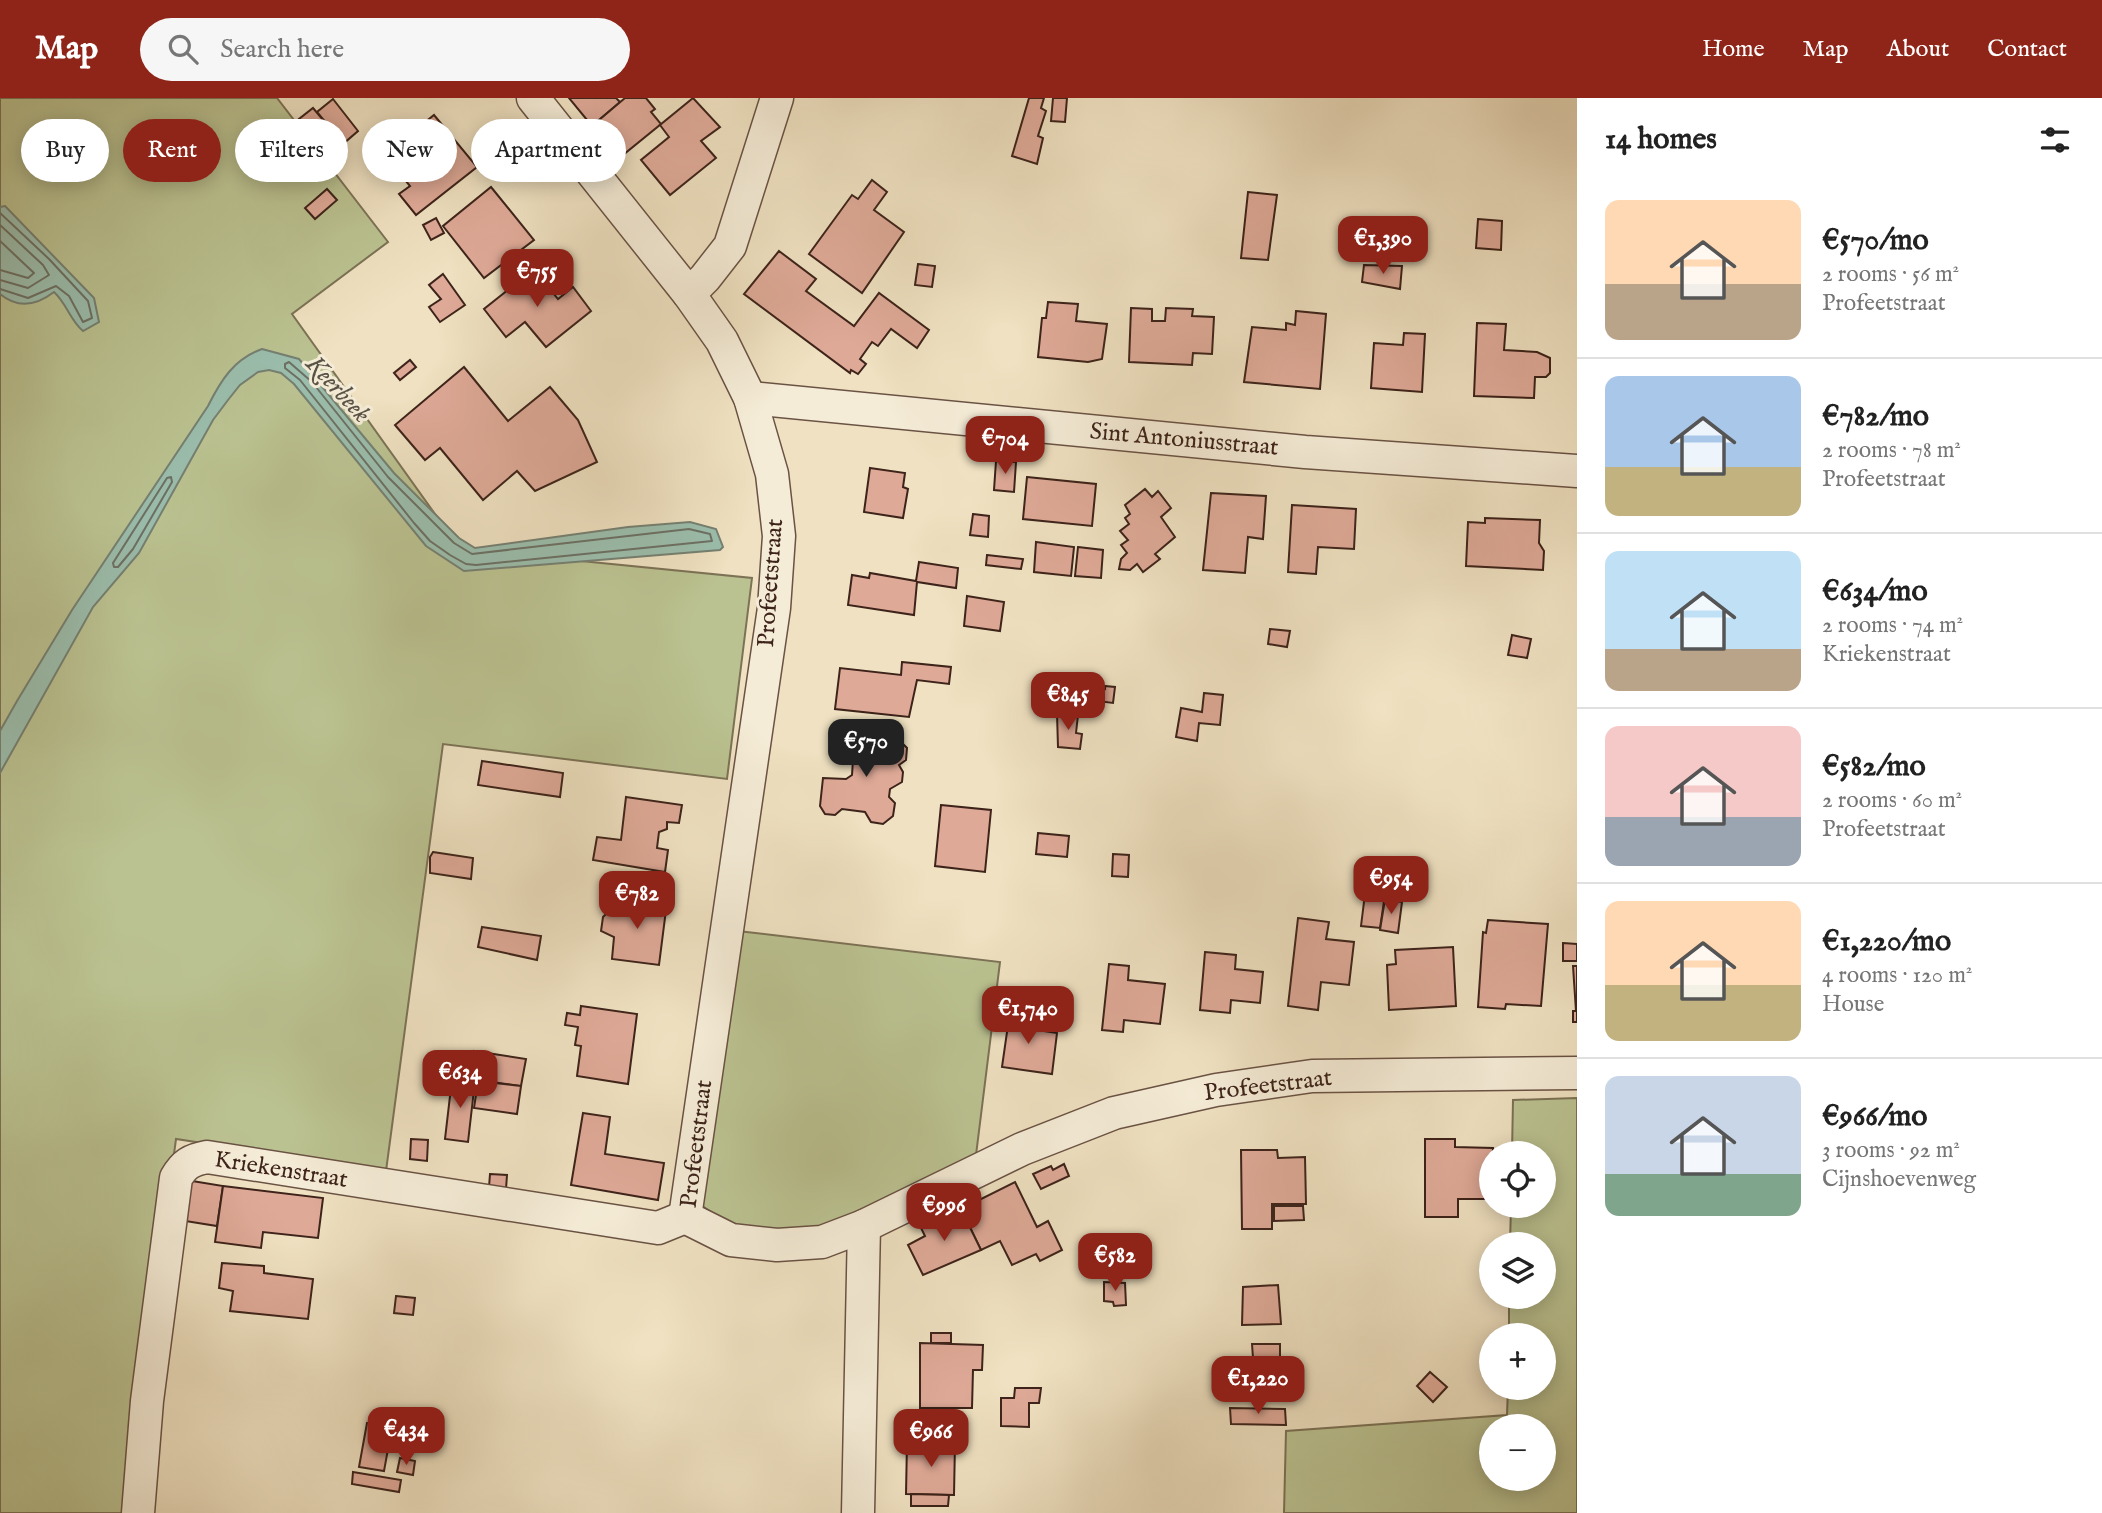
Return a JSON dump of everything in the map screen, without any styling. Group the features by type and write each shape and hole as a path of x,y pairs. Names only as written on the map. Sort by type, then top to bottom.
{"street":[{"name":"Profeetstraat","path":"533,98 689,294 722,341 750,398 772,474 779,536 774,608 685,1217 731,1240 776,1245 822,1242 864,1226 1022,1149 1114,1113 1216,1090 1312,1076 1577,1073"},
{"path":"689,294 730,246 777,98"},
{"name":"Sint Antoniusstraat","path":"750,398 1318,453 1577,471"},
{"name":"Kriekenstraat","path":"138,1513 147,1401 176,1178 182,1166 193,1160 207,1157 658,1228 685,1217"},
{"path":"858,1513 864,1226"}],"shaded area":[{"path":"0,98 277,98 293,119 235,119 235,182 342,182 388,242 292,314 460,549 752,578 727,779 443,744 386,1171 176,1139 126,1513 0,1513"},
{"path":"738,931 1000,962 976,1155 823,1228 777,1231 733,1227 698,1203"},
{"path":"1577,1098 1577,1513 1284,1513 1286,1431 1479,1417 1479,1491 1556,1491 1556,1414 1507,1414 1508,1400 1556,1400 1556,1323 1509,1323 1509,1309 1556,1309 1556,1232 1510,1232 1511,1218 1556,1218 1556,1141 1512,1141 1513,1100"}],"water":[{"path":"5,206 94,298 99,322 83,331 54,292 27,304 14,302 0,294 0,207"},
{"path":"262,349 299,359 394,473 459,538 475,548 628,527 690,522 716,529 723,547 720,550 464,571 426,546 294,384 281,373 269,370 258,372 240,385 213,420 139,553 93,607 0,773 0,731 72,610 208,406 223,379 244,358"}],"building":[{"path":"569,98 616,98 620,102 600,119 586,119"},
{"path":"625,98 646,98 655,109 651,112 661,124 626,152 626,119 600,119"},
{"path":"693,98 720,127 701,141 716,158 670,195 641,160 669,137 660,125"},
{"path":"1029,98 1044,98 1041,108 1046,111 1038,136 1043,138 1037,164 1012,156"},
{"path":"1053,98 1067,98 1065,122 1051,121"},
{"path":"333,99 358,131 348,140 348,119 323,119 317,112"},
{"path":"313,108 322,119 299,119"},
{"path":"457,143 471,160 471,172 416,215 399,194 410,186 407,182 457,182"},
{"path":"872,180 887,192 874,210 904,232 862,293 809,254 852,195 858,199"},
{"path":"491,187 534,240 484,278 443,226"},
{"path":"327,189 337,200 315,219 305,208"},
{"path":"1248,192 1277,195 1268,260 1241,258"},
{"path":"436,218 444,233 431,240 423,225"},
{"path":"1478,219 1502,221 1501,250 1476,248"},
{"path":"779,251 816,279 806,291 854,326 879,293 929,330 917,348 891,329 878,346 872,342 860,359 866,364 858,374 851,370 850,373 744,294"},
{"path":"918,264 935,266 932,287 915,285"},
{"path":"1364,265 1402,266 1400,289 1362,282"},
{"path":"534,269 558,299 573,287 591,311 546,347 525,322 506,337 484,309"},
{"path":"443,274 465,305 440,322 429,307 441,299 429,285"},
{"path":"1048,302 1078,304 1076,321 1107,324 1102,359 1088,362 1038,357 1042,318 1046,318"},
{"path":"1131,308 1152,309 1152,321 1165,321 1166,308 1193,309 1192,316 1214,317 1212,354 1193,353 1192,365 1129,362"},
{"path":"1296,311 1326,314 1320,389 1244,382 1252,327 1286,330 1286,323 1295,325"},
{"path":"1477,323 1506,324 1504,350 1537,352 1550,358 1550,373 1546,377 1535,377 1534,398 1474,396"},
{"path":"1404,333 1425,334 1422,392 1371,388 1374,343 1403,345"},
{"path":"410,360 416,367 400,380 394,373"},
{"path":"464,367 508,421 550,387 578,420 597,462 535,491 517,471 483,500 440,448 425,460 395,425"},
{"path":"996,461 1016,462 1014,492 994,490"},
{"path":"870,468 905,473 903,487 908,489 903,518 864,512"},
{"path":"1027,477 1096,484 1092,526 1023,519"},
{"path":"1145,489 1152,497 1158,491 1171,508 1161,517 1175,537 1155,554 1160,559 1143,572 1137,564 1130,570 1119,569 1121,559 1127,553 1121,545 1128,540 1120,531 1129,524 1125,518 1130,514 1125,505"},
{"path":"1211,493 1266,496 1263,539 1248,537 1245,573 1203,570"},
{"path":"1292,505 1356,509 1354,549 1318,547 1316,574 1288,572"},
{"path":"973,514 989,516 988,537 970,535"},
{"path":"1485,518 1540,520 1539,543 1544,551 1543,570 1466,566 1468,522 1485,523"},
{"path":"1036,542 1074,547 1071,576 1034,572"},
{"path":"1078,547 1103,550 1101,578 1075,576"},
{"path":"987,555 1023,559 1021,569 986,565"},
{"path":"919,562 958,568 956,588 917,582 914,615 848,605 852,575 869,578 870,573 916,581"},
{"path":"967,596 1004,602 1000,631 964,626"},
{"path":"1270,629 1290,631 1287,647 1268,644"},
{"path":"1512,635 1531,639 1527,658 1508,655"},
{"path":"902,662 951,667 949,684 917,680 909,717 835,709 840,668 901,675"},
{"path":"1057,682 1086,686 1084,713 1054,709"},
{"path":"1105,686 1115,687 1113,703 1097,701 1098,688 1105,689"},
{"path":"1204,693 1223,695 1220,725 1199,723 1197,741 1176,737 1181,708 1202,712"},
{"path":"1057,713 1078,715 1076,733 1082,734 1080,749 1058,747"},
{"path":"849,736 901,742 907,748 906,760 899,765 903,772 902,782 890,789 889,797 895,803 893,816 883,824 871,822 865,812 842,809 835,815 825,814 820,806 823,778 846,779 852,775 853,760 847,759 841,752 842,742"},
{"path":"482,761 563,773 560,797 478,785"},
{"path":"626,797 682,805 679,823 667,822 667,829 659,832 657,848 668,850 665,872 593,860 597,837 621,840"},
{"path":"941,805 991,810 985,872 935,866"},
{"path":"1038,833 1069,836 1067,857 1036,854"},
{"path":"433,852 473,858 471,879 430,873 430,857"},
{"path":"1113,854 1129,855 1128,877 1112,876"},
{"path":"1365,894 1385,895 1380,928 1361,926"},
{"path":"627,896 667,902 659,965 612,959 614,937 601,931 603,917 607,913 625,915"},
{"path":"1385,899 1402,902 1398,933 1380,930"},
{"path":"1298,918 1329,922 1326,939 1354,942 1349,985 1321,982 1318,1010 1288,1006"},
{"path":"1488,920 1548,924 1541,1006 1506,1004 1505,1009 1478,1007 1483,932 1486,933"},
{"path":"482,927 541,936 537,960 478,947"},
{"path":"1563,943 1577,944 1577,961 1563,961"},
{"path":"1453,947 1456,1006 1389,1010 1387,965 1396,964 1395,950"},
{"path":"1205,952 1236,955 1235,969 1263,972 1260,1003 1231,1000 1230,1013 1200,1010"},
{"path":"1109,964 1129,966 1128,980 1165,984 1160,1024 1124,1020 1123,1032 1102,1030"},
{"path":"1573,966 1577,966 1577,1022 1573,1022 1573,1011 1576,1011"},
{"path":"581,1006 637,1014 628,1084 577,1076 581,1046 575,1045 578,1027 565,1025 567,1013 580,1015"},
{"path":"1010,1011 1033,1014 1030,1029 1057,1033 1052,1074 1002,1067"},
{"path":"474,1051 526,1059 521,1086 469,1079"},
{"path":"452,1079 475,1081 468,1142 445,1139"},
{"path":"478,1081 521,1086 517,1114 474,1108"},
{"path":"583,1113 610,1117 605,1154 664,1163 658,1200 571,1185"},
{"path":"411,1139 428,1140 427,1161 410,1159"},
{"path":"1425,1139 1455,1139 1455,1147 1479,1148 1479,1199 1458,1199 1458,1217 1425,1217"},
{"path":"1241,1150 1277,1150 1278,1158 1305,1157 1306,1204 1272,1204 1272,1229 1242,1229"},
{"path":"1064,1164 1069,1176 1041,1189 1033,1174 1051,1166 1053,1170"},
{"path":"490,1174 507,1175 506,1189 489,1187"},
{"path":"186,1180 223,1186 217,1226 179,1220"},
{"path":"1015,1182 1037,1227 1048,1221 1062,1250 1040,1261 1036,1254 1012,1265 1000,1241 981,1250 961,1209"},
{"path":"223,1186 323,1198 318,1238 263,1232 261,1248 215,1242"},
{"path":"1274,1206 1303,1206 1304,1220 1274,1221"},
{"path":"961,1209 981,1250 923,1275 908,1245 925,1236 921,1228"},
{"path":"222,1263 264,1266 264,1273 313,1279 308,1319 230,1311 233,1291 219,1288"},
{"path":"1104,1282 1125,1283 1126,1305 1114,1306 1113,1302 1104,1301"},
{"path":"1278,1285 1281,1324 1242,1325 1243,1287"},
{"path":"396,1296 415,1298 413,1315 394,1313"},
{"path":"931,1333 951,1333 951,1343 931,1343"},
{"path":"920,1343 983,1345 982,1370 973,1370 972,1408 920,1408"},
{"path":"1252,1344 1280,1344 1280,1358 1253,1358"},
{"path":"1430,1372 1447,1387 1433,1402 1417,1386"},
{"path":"1015,1388 1041,1388 1039,1403 1029,1403 1029,1427 1001,1426 1001,1398 1014,1398"},
{"path":"1230,1408 1285,1409 1286,1425 1231,1424"},
{"path":"367,1423 392,1427 384,1471 359,1467"},
{"path":"925,1432 955,1432 955,1443 925,1442"},
{"path":"907,1442 955,1443 954,1495 906,1494"},
{"path":"400,1458 415,1461 413,1475 397,1472"},
{"path":"353,1472 401,1480 399,1492 352,1484"},
{"path":"911,1494 949,1495 948,1506 911,1506"}],"water label":[{"name":"Keerbeek","path":"338,389"}]}
